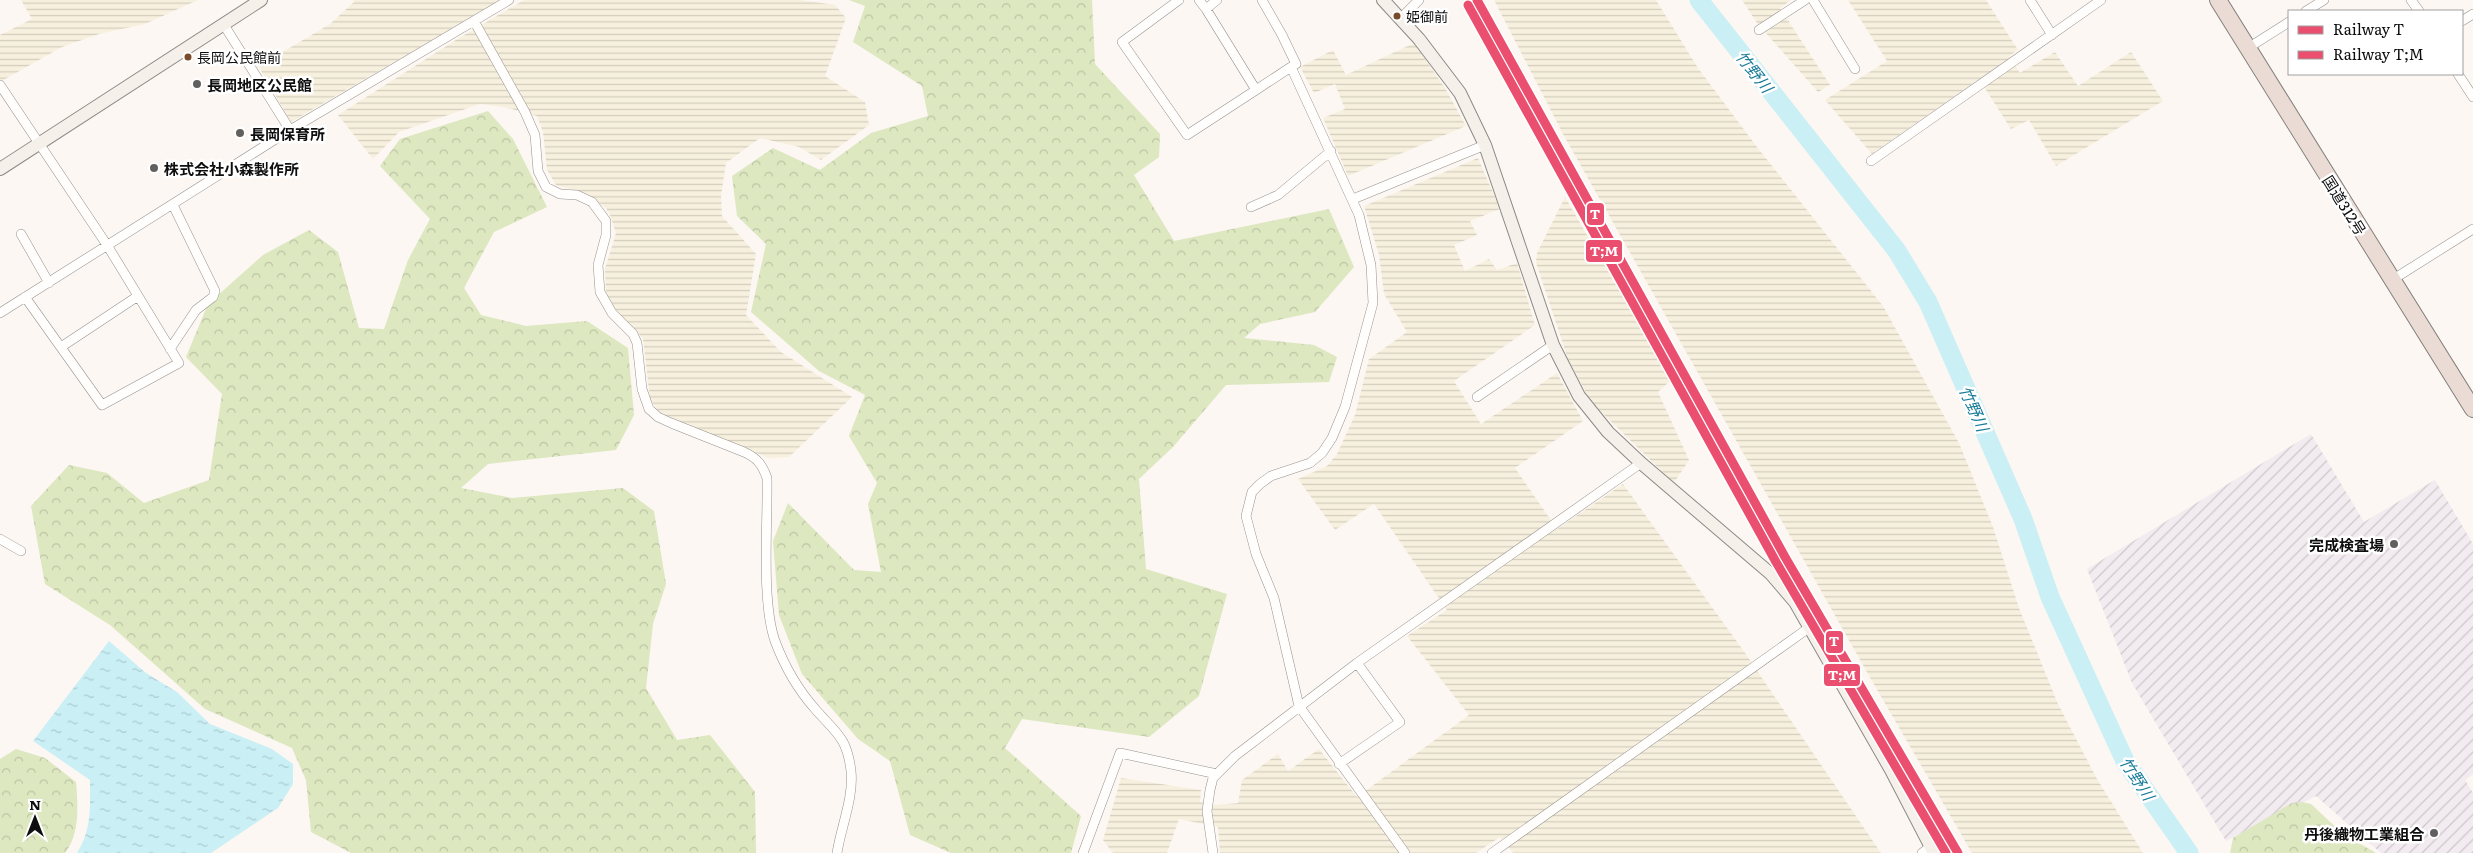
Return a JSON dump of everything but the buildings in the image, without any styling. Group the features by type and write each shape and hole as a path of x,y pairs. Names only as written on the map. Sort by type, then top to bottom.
{"highway":[{"name":"国道312号","path":"2218,0 2473,409"}],"street":[{"path":"0,169 40,145 261,0"},
{"path":"0,312 290,130 509,0"},
{"path":"1179,0 1122,42 1187,136 1296,64 1262,0"},
{"path":"1199,0 1256,90"},
{"path":"1206,9 1218,0"},
{"path":"1383,0 1401,18 1460,93 1485,145 1553,346 1588,408 1608,432 1641,463 1772,574 1795,602 1929,851"},
{"path":"1401,18 1419,0"},
{"path":"1759,30 1805,0"},
{"path":"1813,0 1855,69"},
{"path":"2030,0 2052,35"},
{"path":"1871,161 2101,0"},
{"path":"2308,10 2324,0"},
{"path":"474,21 525,112 535,135 538,171 546,186 560,194 577,195 592,202 606,221 606,235 598,265 600,292 612,313 633,334 637,343 642,389 649,409 671,423 755,457 762,465 767,478 769,611 775,640 784,662 799,687 815,710 840,735 848,751 851,773 837,853"},
{"path":"2248,48 2288,23"},
{"path":"224,25 290,130"},
{"path":"1291,67 1353,199 1366,239 1371,265 1373,303 1339,426 1322,453 1310,463 1271,476 1260,484 1252,492 1246,516 1256,554 1274,598 1299,706 1405,853"},
{"path":"2459,75 2473,97"},
{"path":"0,86 107,245 179,363 102,405 25,297"},
{"path":"1353,199 1485,145"},
{"path":"1251,207 1278,195 1331,151"},
{"path":"170,349 196,310 213,297 215,291 173,205"},
{"path":"2392,280 2473,229"},
{"path":"21,234 49,283"},
{"path":"61,347 138,296"},
{"path":"1477,397 1553,346"},
{"path":"1214,853 1207,810 1213,778 1235,756 1357,663 1641,463"},
{"path":"0,539 21,551"},
{"path":"1492,853 1810,627"},
{"path":"1339,764 1400,722 1357,663"},
{"path":"1083,853 1120,753 1218,774"}],"shaded area":[{"path":"21,0 198,0 145,24 99,34 62,47 0,82 0,35 32,19"},
{"path":"353,0 501,0 291,122 256,62 286,50 330,24 354,2"},
{"path":"524,0 801,0 835,5 846,18 825,76 865,102 869,125 821,160 799,147 760,138 726,163 721,196 722,216 756,254 746,315 781,352 852,397 789,457 769,458 682,424 660,413 650,399 643,338 619,315 606,293 605,269 616,233 610,215 606,208 587,194 556,185 547,170 543,132 537,116 504,107 480,104 399,132 373,159 338,115 459,38"},
{"path":"1494,0 1656,0 1698,68 1757,147 1883,306 1959,443 1993,527 2019,608 2058,704 2097,779 2143,853 1972,853 1872,681 1563,134"},
{"path":"1742,0 1791,0 1780,8 1830,85 1818,92 1757,23"},
{"path":"1848,0 1986,0 2018,50 2009,56 2020,73 2055,52 2078,86 2131,52 2163,101 2056,166 2029,120 2011,129 1979,79 1872,154 1825,100 1887,61"},
{"path":"1414,43 1445,88 1466,126 1348,176 1323,118 1345,109 1335,84 1314,93 1300,67 1333,50 1346,75"},
{"path":"1478,158 1500,209 1470,221 1477,235 1454,245 1465,271 1489,259 1497,270 1517,263 1535,325 1454,381 1481,424 1557,373 1583,421 1515,468 1557,529 1623,484 1743,650 1881,853 1513,853 1500,837 1476,853 1220,853 1218,827 1179,819 1167,853 1113,853 1103,840 1121,778 1201,790 1200,802 1216,805 1238,803 1242,780 1278,754 1288,771 1319,749 1357,797 1469,715 1407,636 1447,610 1374,504 1335,530 1298,479 1327,466 1337,454 1355,415 1369,359 1407,332 1384,294 1379,255 1364,206"},
{"path":"1565,197 1671,380 1658,392 1689,460 1674,483 1591,402 1568,359 1536,263 1537,253"},
{"path":"2311,434 2364,522 2435,480 2473,544 2473,774 2465,780 2473,793 2473,853 2381,853 2316,796 2226,841 2132,683 2087,569"}],"green space":[{"path":"849,0 1092,0 1095,64 1160,134 1159,157 1134,175 1174,241 1329,209 1354,267 1315,312 1260,324 1244,338 1314,345 1337,357 1329,382 1226,385 1173,447 1139,479 1146,569 1227,594 1199,696 1149,737 1022,719 1005,748 1081,816 1071,853 951,853 910,835 890,761 858,739 802,674 779,615 773,541 788,503 854,570 881,572 868,504 877,483 849,436 865,395 819,371 751,312 766,244 737,216 732,176 773,148 820,170 871,133 928,116 922,86 853,42 865,6"},
{"path":"488,111 513,139 547,207 494,232 464,288 481,315 526,326 587,321 628,348 634,415 616,450 488,464 461,488 512,498 623,488 654,511 666,584 653,624 646,688 677,740 710,735 755,792 756,853 351,853 311,832 306,780 292,748 205,709 110,625 45,584 31,506 69,465 107,473 144,503 209,480 222,394 186,357 208,304 263,255 309,230 338,252 359,328 384,329 408,260 430,219 380,166 400,139"},
{"path":"16,749 45,758 76,782 76,829 65,853 0,853 0,759"},
{"path":"2302,802 2311,804 2343,834 2376,853 2230,853 2233,838 2292,803"}],"water":[{"path":"109,641 146,673 177,692 210,724 272,749 293,764 293,784 278,808 211,853 77,853 88,826 90,780 33,741"}],"waterway":[{"name":"竹野川","path":"1699,0 1897,251 1928,302 2023,519 2050,597 2125,761 2189,853"}],"rail line":[{"name":"T","path":"1477,0 1785,557 1958,853"},
{"name":"T;M","path":"1468,5 1776,562 1946,853"}],"place":[{"name":"姫御前","path":"1397,16"},
{"name":"長岡公民館前","path":"188,57"},
{"name":"長岡地区公民館","path":"197,84"},
{"name":"長岡保育所","path":"240,133"},
{"name":"株式会社小森製作所","path":"154,168"},
{"name":"完成検査場","path":"2394,544"},
{"name":"丹後織物工業組合","path":"2434,833"}]}
